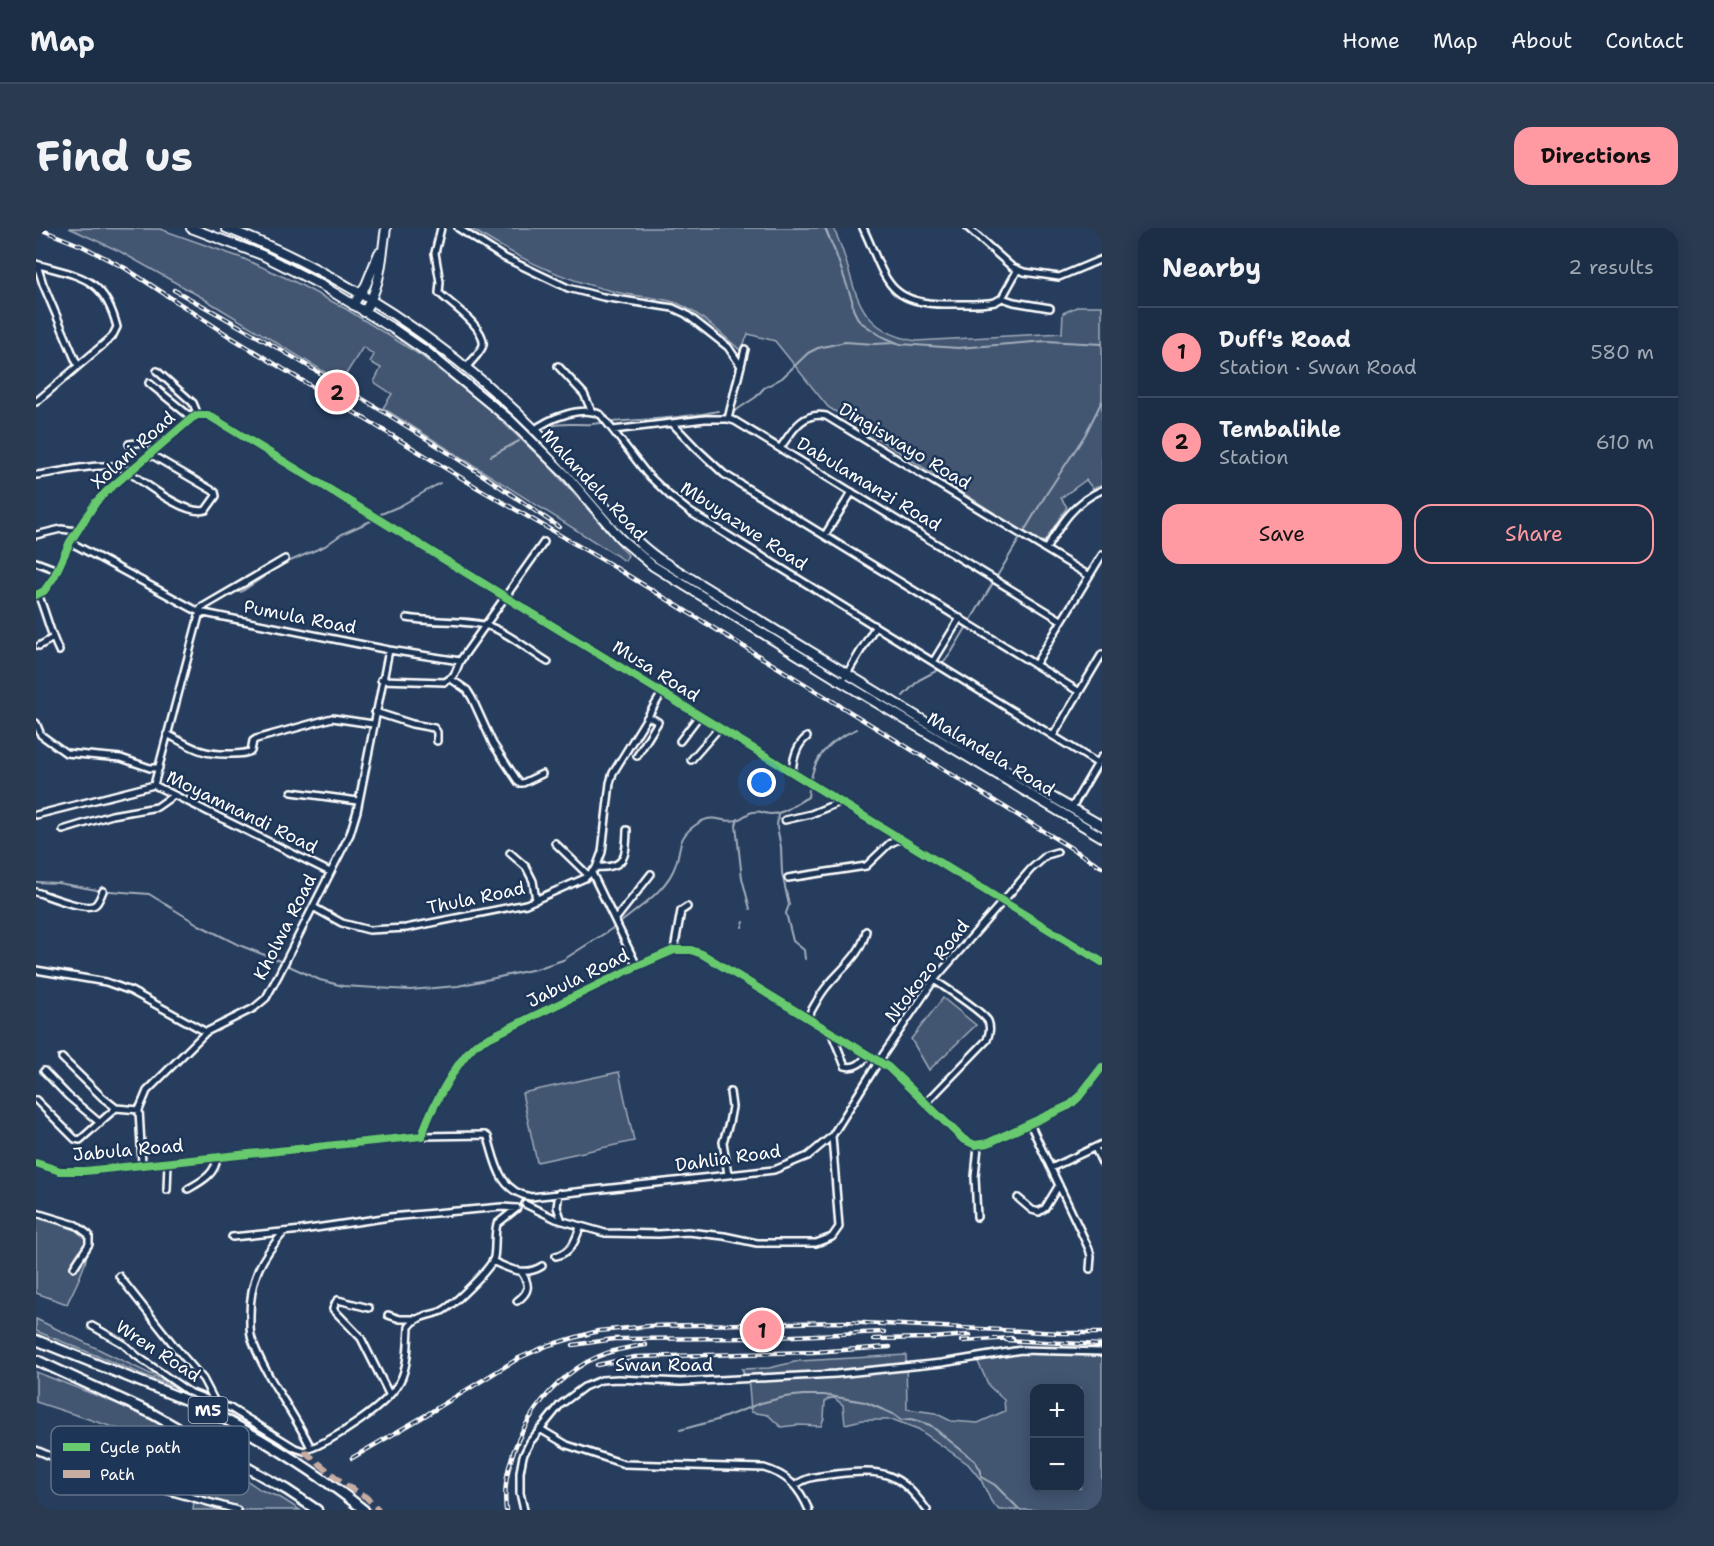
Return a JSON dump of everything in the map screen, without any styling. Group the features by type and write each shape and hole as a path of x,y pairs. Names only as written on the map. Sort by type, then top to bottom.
{"main road":[{"name":"Malandela Road","path":"191,228 262,255 322,286 427,352 527,436 568,477 612,531 644,559 844,678 1102,826"},
{"name":"Malandela Road","path":"226,228 262,242 372,300 466,368 535,430 583,480 618,524 642,546 844,678 1102,837"},
{"path":"353,305 376,265 386,230"},
{"path":"364,312 372,300 380,274 386,230"},
{"name":"M5","path":"36,1340 204,1408 236,1426"},
{"name":"M5","path":"36,1360 151,1413 174,1426"},
{"name":"M5","path":"249,1434 288,1456 360,1508"},
{"name":"M5","path":"249,1468 317,1510"}],"street":[{"path":"441,228 435,253 440,282 439,293 481,332 482,348 466,368"},
{"path":"458,228 503,257 568,288 603,297 673,308 686,314 728,347 741,366"},
{"path":"863,228 887,281 909,299 934,304 988,303 1002,298 1050,308"},
{"path":"968,228 1017,270 1059,277 1102,259"},
{"path":"37,400 78,366 112,337 117,327 110,306 102,293 87,280 37,265 78,366"},
{"path":"1002,298 1017,270"},
{"path":"728,419 745,349"},
{"path":"558,366 584,394 592,412"},
{"path":"149,383 192,418 198,415 193,403 158,371"},
{"path":"527,436 557,416 592,412 601,416 613,430"},
{"name":"Musa Road","path":"198,415 208,415 1102,962"},
{"name":"Dingiswayo Road","path":"781,447 800,422 813,415 826,416 1046,549"},
{"name":"Xolani Road","path":"37,594 49,585 70,542 96,502 192,418"},
{"name":"Dabulamanzi Road","path":"613,430 705,419 728,419 781,447 1061,620"},
{"path":"673,424 724,474 1078,691"},
{"name":"Mbuyazwe Road","path":"613,430 647,474 690,512 1097,763"},
{"path":"129,444 144,442 160,445"},
{"path":"36,475 104,466 119,467 191,510 198,512 207,510 216,496 215,492 150,454"},
{"path":"1088,575 1046,549 1062,523 1077,505 1102,490"},
{"path":"825,536 852,492"},
{"path":"36,535 61,529 77,531"},
{"name":"Pumula Road","path":"70,542 199,612 389,650 460,661"},
{"path":"381,680 439,683 451,679 460,661 544,542"},
{"path":"1035,665 1102,555"},
{"path":"154,785 199,612 206,604 285,559"},
{"path":"36,562 57,570"},
{"path":"37,594 59,651"},
{"path":"406,618 495,628 548,662"},
{"path":"938,666 963,620"},
{"path":"844,678 875,627"},
{"path":"39,646 53,638"},
{"name":"Kholwa Road","path":"139,1110 147,1091 206,1032 260,1004 279,974 350,834 389,650"},
{"path":"1053,736 1102,654"},
{"path":"451,679 467,690 493,744 519,783 542,774"},
{"name":"Thula Road","path":"313,907 342,923 369,930 406,928 526,904 590,874 597,867 602,852 613,773 662,693"},
{"path":"375,712 412,724 434,728 437,732 437,741"},
{"path":"637,756 658,722 648,716"},
{"path":"680,741 699,716"},
{"path":"167,734 199,751 211,754 243,754 251,751 253,741 256,739 332,718 373,724"},
{"path":"36,723 41,735 66,753 121,759 150,768 159,768"},
{"path":"691,760 719,728"},
{"path":"792,772 793,759 800,744 807,737"},
{"path":"1067,817 1102,756"},
{"name":"Moyamnandi Road","path":"36,815 154,785 330,872"},
{"path":"292,792 358,801"},
{"path":"63,830 112,815 157,807 174,795"},
{"path":"785,820 811,814 840,802"},
{"path":"597,867 613,867 621,861 625,855 627,830"},
{"path":"788,878 866,866 889,844 900,838"},
{"path":"555,843 590,874 637,966"},
{"name":"Ntokozo Road","path":"879,1061 934,980 1040,860 1050,853 1057,852"},
{"path":"510,853 526,867 533,881 536,900"},
{"path":"615,920 651,874"},
{"path":"36,892 71,904 92,906 97,903 103,891"},
{"path":"674,951 681,911 687,907"},
{"path":"807,1018 826,987 860,949 866,931"},
{"name":"Jabula Road","path":"36,1163 60,1171 73,1172 422,1136 429,1116 463,1059 476,1044 637,966 674,951 692,950 879,1061 901,1077 963,1139 978,1146"},
{"path":"36,970 106,982 131,991 206,1032"},
{"path":"927,1102 987,1040 990,1028 987,1020 978,1012 934,980"},
{"path":"831,1032 845,1066 854,1067 862,1063 868,1055"},
{"path":"62,1058 116,1108 139,1110 142,1164"},
{"name":"Dahlia Road","path":"531,1197 774,1170 792,1163 808,1156 832,1136 879,1061"},
{"path":"977,1218 975,1177 978,1146 1070,1105 1102,1067"},
{"path":"45,1071 68,1096 100,1123"},
{"path":"728,1175 723,1142 732,1107 730,1092"},
{"path":"36,1100 75,1139 80,1140 116,1108"},
{"path":"1030,1124 1089,1249 1090,1269"},
{"path":"388,1315 400,1319 416,1320 452,1305 492,1261 497,1224 531,1197 518,1194 507,1183 496,1166 488,1137 485,1135 422,1136"},
{"path":"525,1204 580,1227 613,1233 688,1232 757,1243 816,1243 832,1237 838,1227 832,1136"},
{"path":"1052,1168 1102,1144"},
{"path":"1095,1148 1102,1163"},
{"path":"188,1189 202,1181 214,1168 217,1157"},
{"path":"167,1190 168,1162"},
{"path":"202,1181 206,1188"},
{"path":"1018,1198 1032,1210 1038,1212 1045,1208 1059,1185"},
{"path":"559,1193 557,1207 562,1221"},
{"path":"232,1237 390,1217 502,1207 517,1208"},
{"path":"36,1213 76,1225 89,1235 89,1244 74,1267"},
{"path":"556,1256 575,1243 580,1227"},
{"path":"284,1232 267,1251 256,1275 251,1290 250,1330 252,1341 264,1366 311,1448 347,1430 397,1387 405,1370 409,1328 416,1320"},
{"path":"492,1261 520,1272 531,1272 542,1266"},
{"path":"517,1301 527,1293 527,1283 520,1272"},
{"path":"119,1276 203,1379 215,1402"},
{"path":"369,1308 361,1308 339,1300 333,1309 361,1338 389,1394"},
{"name":"Wren Road","path":"92,1326 122,1343 189,1392 242,1415 295,1448 304,1450 311,1448"},
{"name":"Swan Road","path":"524,1510 520,1492 523,1455 540,1429 570,1395 601,1380 681,1382 825,1374 942,1363 1021,1350 1102,1352"},
{"path":"540,1429 567,1445 624,1464 764,1468 788,1478 796,1485 808,1508 800,1510"},
{"path":"36,1450 51,1456"},
{"path":"796,1485 812,1477 868,1471 879,1472 902,1482 927,1510"},
{"path":"184,1495 237,1510"}],"shaded area":[{"path":"69,228 160,229 242,258 346,309 420,355 489,409 552,469 628,555 625,561 383,408 392,394 374,382 381,368 370,362 374,355 363,347 341,382 201,297 119,251"},
{"path":"470,228 833,228 865,312 877,325 893,334 916,341 1062,333 1063,313 1079,306 1102,306 1102,485 1093,489 1086,480 1061,498 1067,507 1045,541 1040,542 828,407 775,341 748,334 741,351 703,319 679,304 623,294 577,281 522,258"},
{"path":"943,998 976,1025 929,1070 911,1039"},
{"path":"619,1072 634,1141 537,1162 522,1093"},
{"path":"36,1216 81,1232 86,1239 87,1257 67,1304 36,1293"},
{"path":"36,1319 167,1382 171,1386 36,1331"},
{"path":"974,1353 1102,1356 1102,1510 999,1510 991,1501 981,1480 968,1464 918,1429 894,1420 862,1420 845,1424 843,1405 834,1398 825,1402 821,1426 781,1427 768,1415 751,1412 749,1386 742,1369 769,1368 799,1361 906,1355 907,1409 935,1413 951,1421 978,1423 1005,1411 1004,1400 989,1386"},
{"path":"36,1372 129,1408 163,1426 110,1426 36,1402"},
{"path":"249,1482 300,1510 193,1510 194,1500 185,1495 249,1495"}],"waterway":[{"path":"825,228 859,321 881,336 900,344 958,348 1046,341 1102,344"},
{"path":"735,411 756,397 764,388 782,378 808,353 818,348 845,342 895,343"},
{"path":"903,696 919,680 938,670 951,653 1047,493 1085,435 1102,401"},
{"path":"550,426 671,418 718,411"},
{"path":"491,456 519,441"},
{"path":"381,514 440,483"},
{"path":"241,592 281,565 325,546 342,534 373,520"},
{"path":"811,779 821,754 840,737 857,729"},
{"path":"621,922 650,899 669,879 676,864 682,840 697,824 709,819 737,820 749,813 781,812 808,797 809,789"},
{"path":"778,813 777,827 781,847 782,873 789,905 786,913 793,941 804,950 805,959"},
{"path":"738,819 736,825 742,878 750,909"},
{"path":"36,882 149,894 199,925 239,945 280,961"},
{"path":"742,927 744,922"},
{"path":"289,966 320,980 343,986 410,990 458,986 536,969 563,960 613,928"},
{"path":"680,1430 785,1397 824,1395 865,1402 901,1420 911,1419 930,1425 975,1461 981,1471 981,1477 995,1485 1020,1510"}],"railway":[{"path":"37,228 82,246 125,268 229,336 478,488 608,563 1102,867"},
{"path":"174,290 362,398 483,475 559,527"},
{"path":"352,1458 519,1358 549,1345 598,1331 649,1326 844,1322 1102,1333"},
{"path":"573,1345 614,1339 751,1338 884,1332"},
{"path":"874,1339 970,1335"},
{"path":"962,1341 1013,1338"},
{"path":"1006,1340 1102,1345"},
{"path":"506,1510 506,1487 517,1442 543,1400 577,1368 597,1357 621,1349 646,1345"},
{"path":"597,1365 635,1357 812,1352 890,1347"}],"marked path":[{"path":"304,1451 344,1484 366,1497 379,1510"}],"cycle path":[{"path":"36,595 44,591 54,577 70,542 96,502 192,418 198,415 208,415 1102,962"},
{"path":"36,1163 60,1171 85,1171 422,1136 444,1087 476,1044 674,950 691,950 702,954 888,1067 963,1139 975,1145 988,1143 1070,1105 1102,1067"}],"place":[{"name":"Tembalihle","path":"337,392"},
{"name":"Duff's Road","path":"762,1330"}]}
